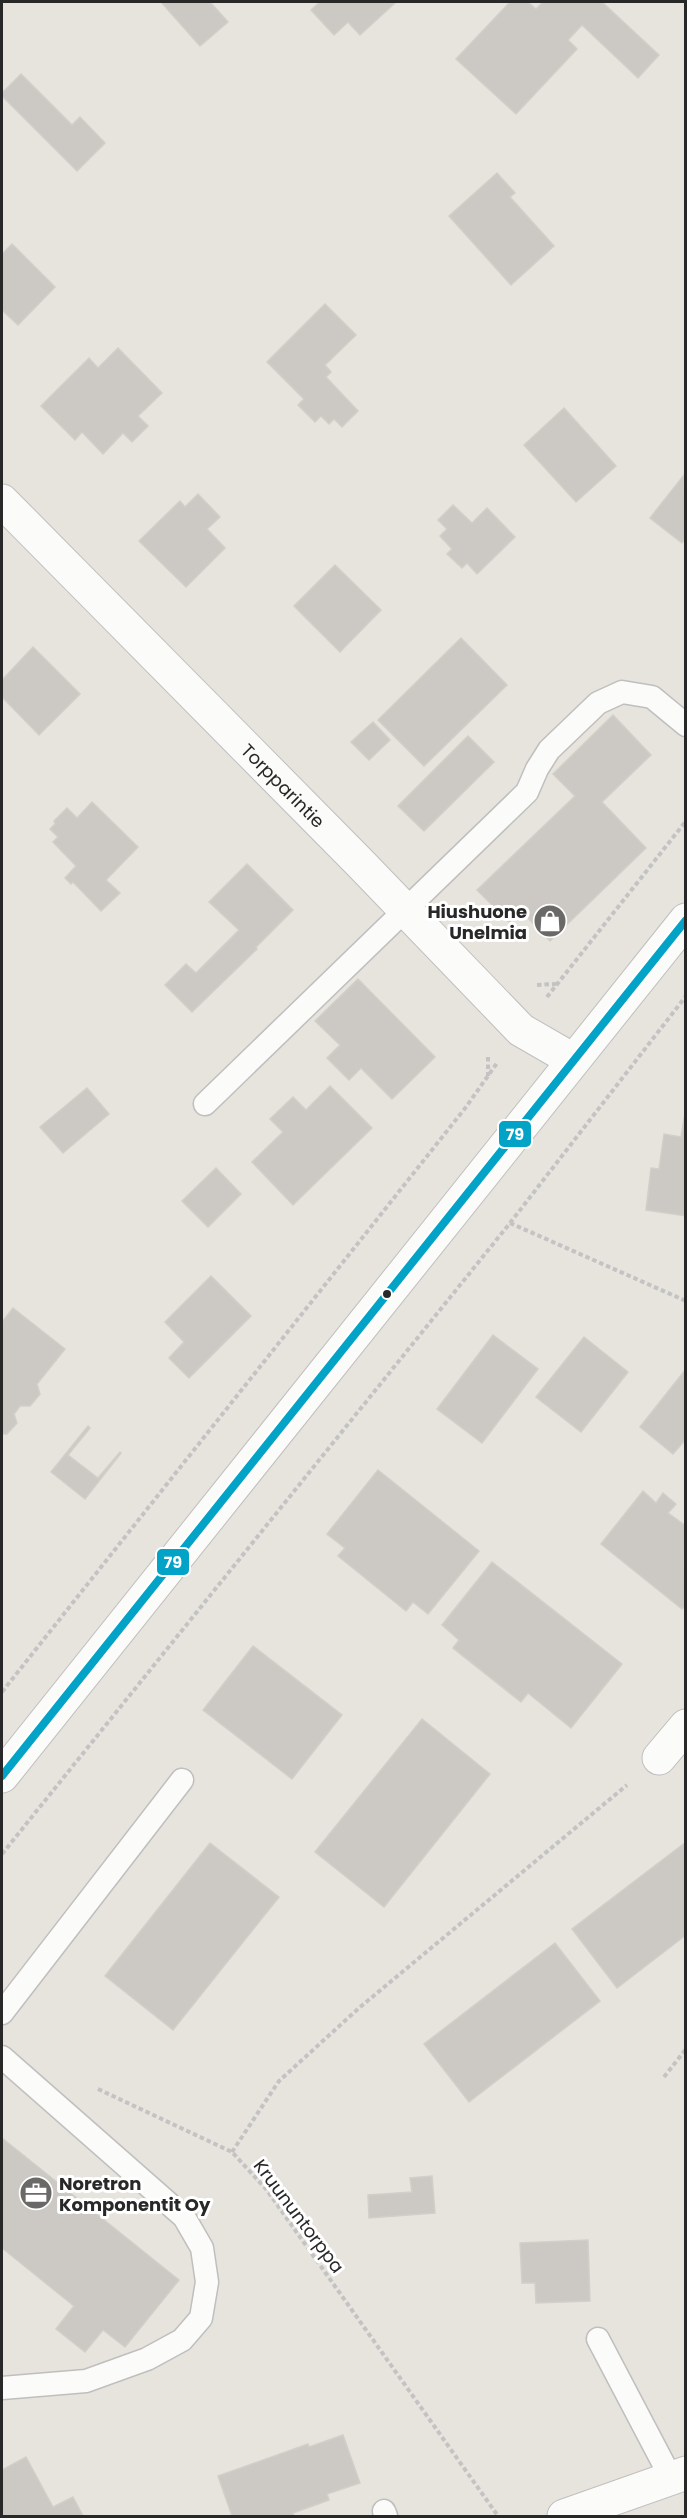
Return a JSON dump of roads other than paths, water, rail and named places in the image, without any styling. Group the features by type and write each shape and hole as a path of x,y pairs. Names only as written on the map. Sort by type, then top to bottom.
{"main road":[{"name":"Torpparintie","path":"2,501 407,911 521,1030 573,1060"},
{"path":"2,1776 686,920"},
{"path":"659,1758 686,1726"},
{"path":"564,2517 678,2476"}],"lane":[{"path":"205,1104 407,911 527,792 537,769 549,750 598,703 622,692 652,697 686,725"},
{"path":"2,2013 182,1780"},
{"path":"2,2057 184,2217 202,2248 207,2282 201,2318 182,2340 147,2359 86,2381 2,2388"},
{"path":"598,2339 678,2476"}],"place":[{"name":"Hiushuone Unelmia","path":"550,921"},
{"name":"Noretron Komponentit Oy","path":"36,2193"}]}
